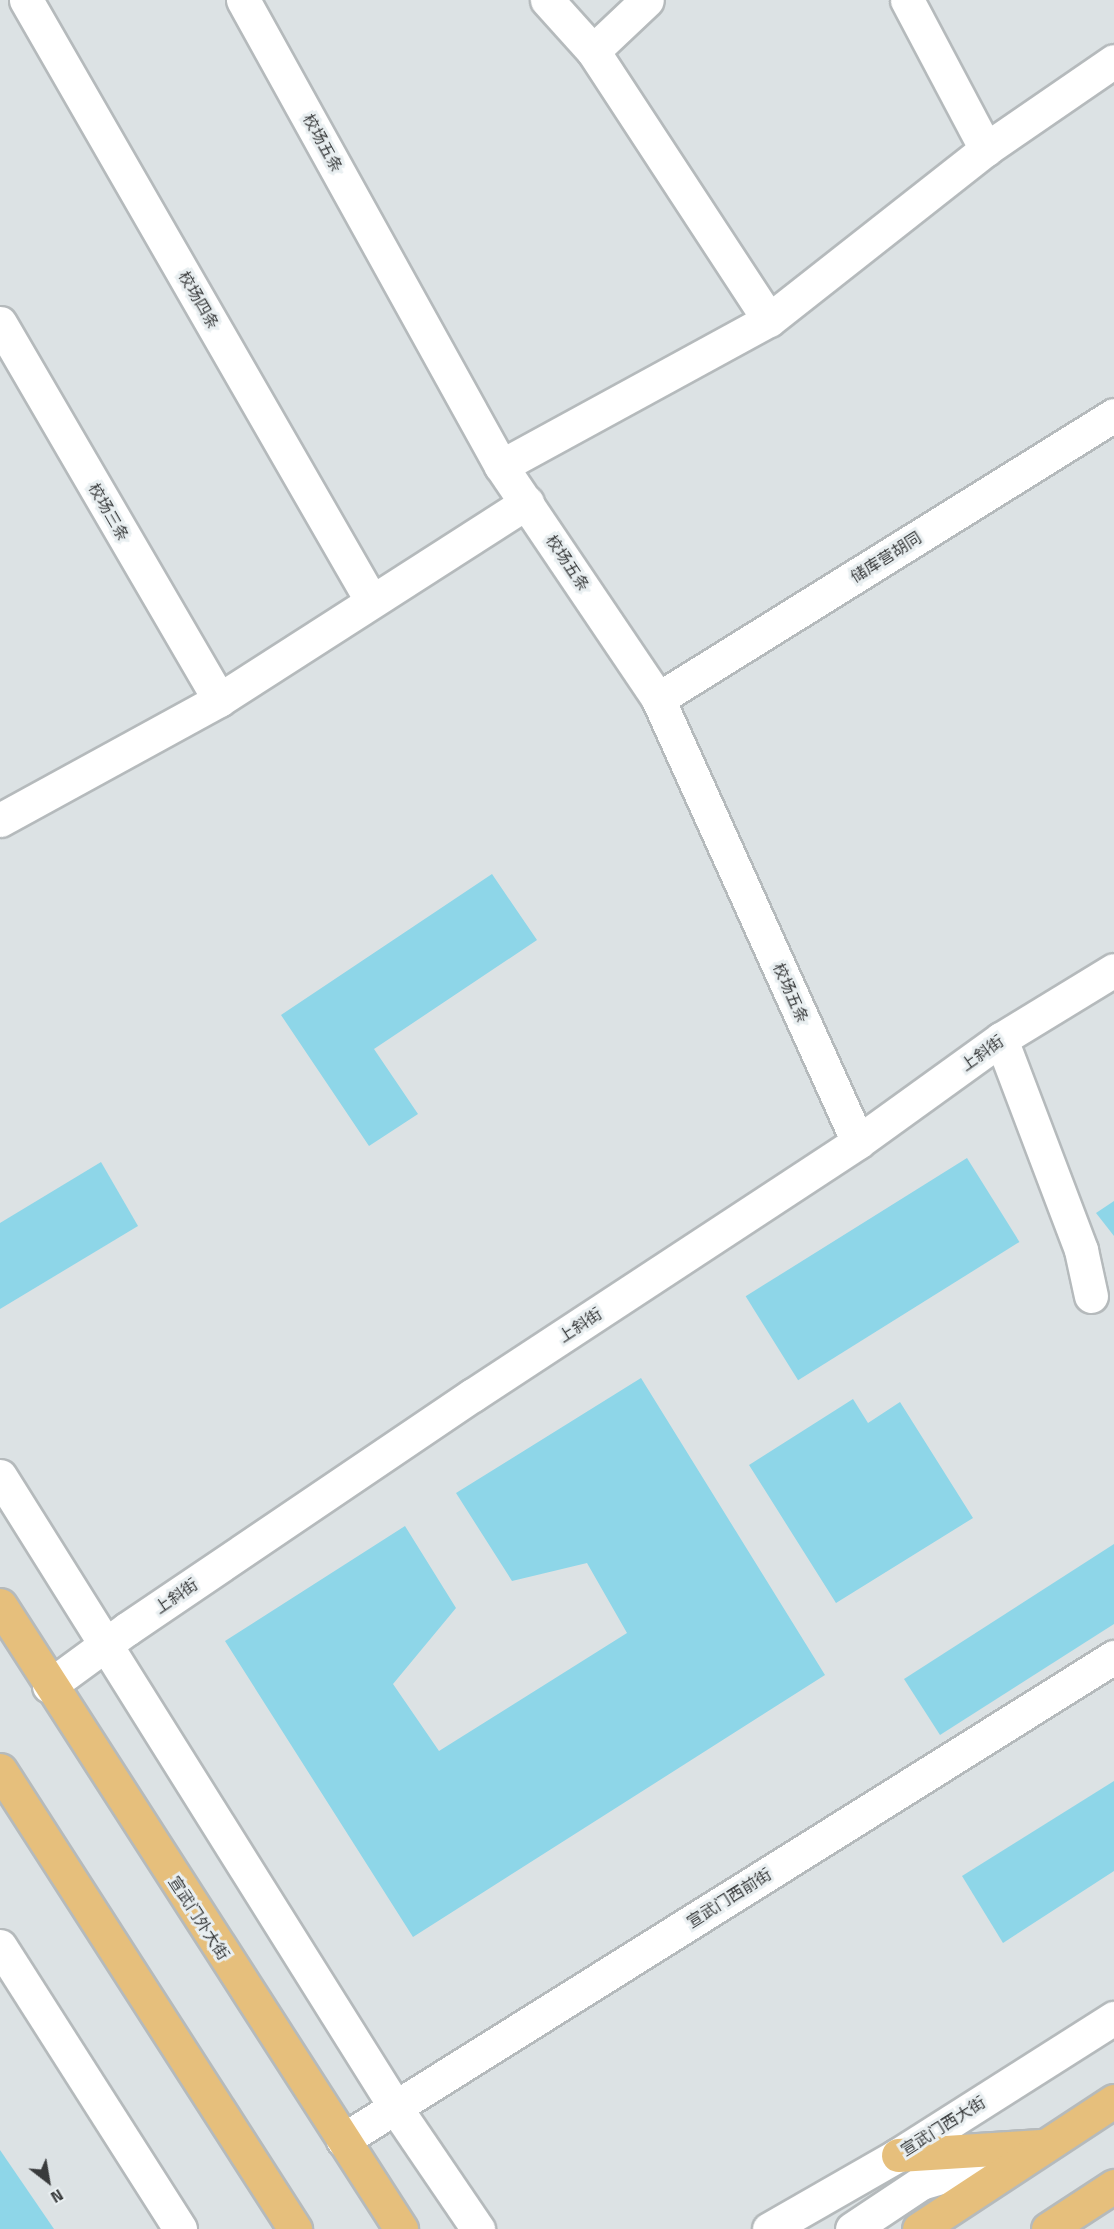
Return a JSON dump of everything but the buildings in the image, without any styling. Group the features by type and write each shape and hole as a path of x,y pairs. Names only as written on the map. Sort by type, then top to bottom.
{"main road":[{"name":"宣武门外大街","path":"0,1605 49,1686 400,2229"},
{"path":"0,1770 295,2229"},
{"path":"919,2229 1114,2101"},
{"path":"898,2155 1043,2146"},
{"path":"1048,2229 1114,2186"}],"street":[{"name":"校场四条","path":"26,0 371,600"},
{"name":"校场五条","path":"243,0 501,466 658,699 858,1142"},
{"path":"547,0 593,51 769,320"},
{"path":"593,51 647,0"},
{"path":"907,0 986,149"},
{"path":"501,466 769,320 986,149 1114,61"},
{"name":"校场三条","path":"0,323 219,700"},
{"name":"储库营胡同","path":"658,699 1114,414"},
{"path":"0,820 219,700 371,600 527,502"},
{"name":"上斜街","path":"49,1686 106,1644 858,1142 1001,1039 1114,970"},
{"path":"1001,1039 1081,1250 1090,1296"},
{"path":"0,1476 395,2107 478,2229"},
{"name":"宣武门西前街","path":"343,2139 1114,1657"},
{"path":"0,1946 180,2229"},
{"name":"宣武门西大街","path":"769,2229 898,2155 1114,2018"},
{"path":"852,2229 921,2183 1043,2146"}]}
